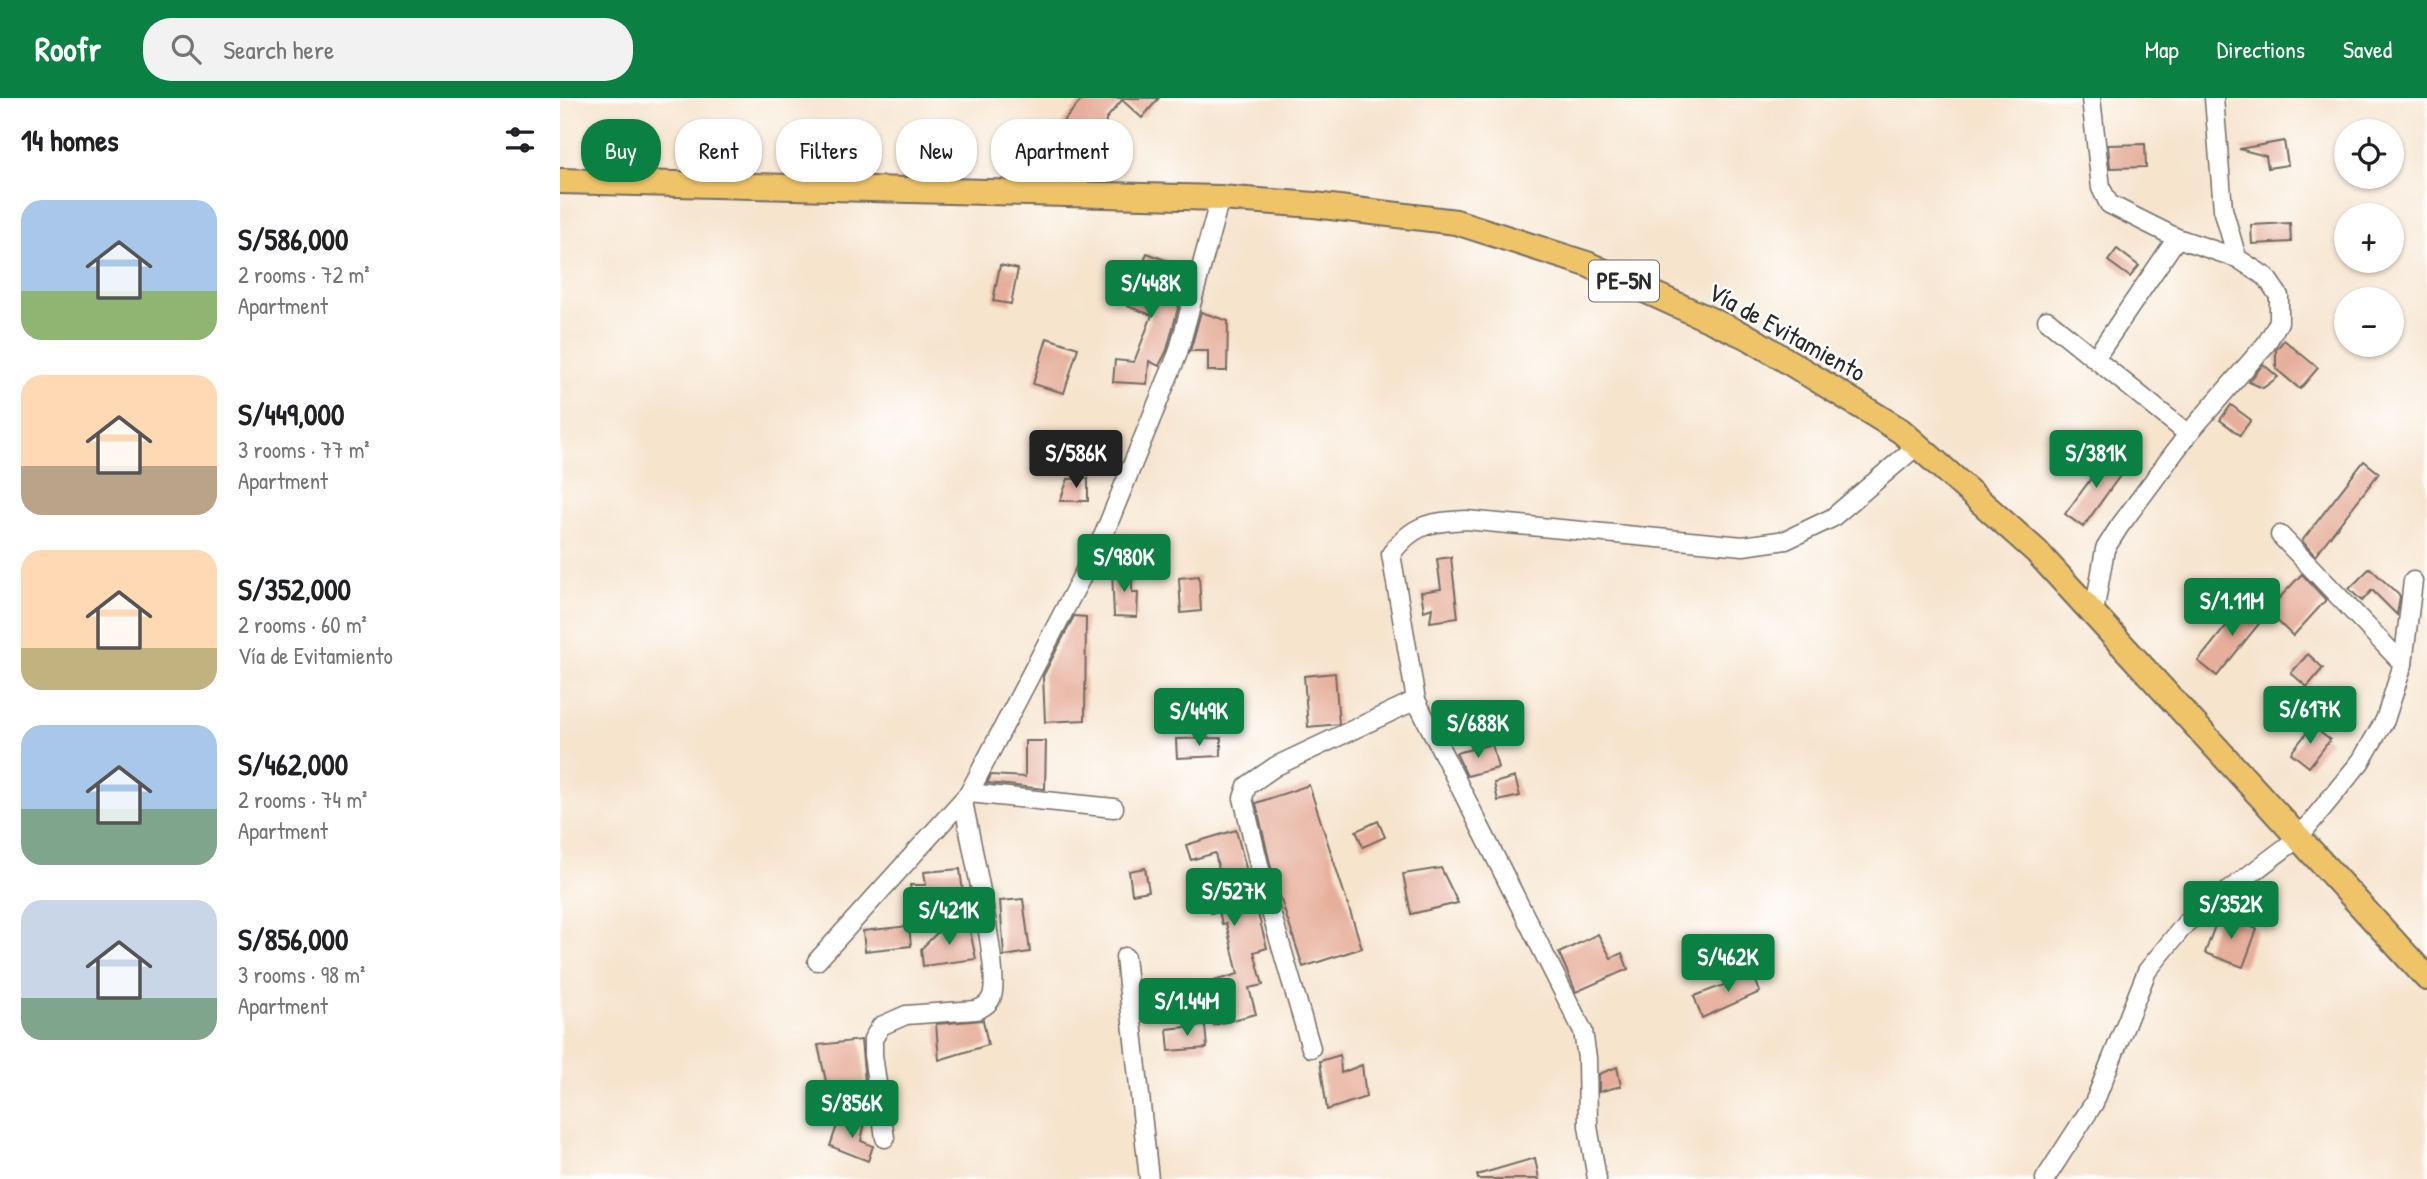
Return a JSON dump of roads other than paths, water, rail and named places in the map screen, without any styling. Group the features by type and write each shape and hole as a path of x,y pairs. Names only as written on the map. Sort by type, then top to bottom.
{"highway":[{"name":"Vía de Evitamiento","path":"560,180 1220,198 1314,205 1456,222 1587,264 1749,338 1901,431 1918,445 2036,551 2427,978"}],"street":[{"path":"2091,98 2105,198 2117,211 2177,238 2237,258 2266,276 2279,296 2279,322 2266,344 2188,434 2105,550 2094,613"},
{"path":"2214,98 2222,208 2237,258"},
{"path":"817,961 966,797 1104,534 1178,353 1220,198"},
{"path":"2096,357 2177,238"},
{"path":"2047,320 2188,434"},
{"path":"1597,1179 1588,1126 1587,1058 1583,1031 1416,700 1391,554 1405,536 1422,526 1466,520 1744,547 1786,540 1832,518 1918,445"},
{"path":"2280,535 2403,664"},
{"path":"2045,1179 2094,1103 2147,971 2186,923 2298,838 2361,761 2385,720 2403,664 2413,582"},
{"path":"1311,1048 1268,902 1244,798 1247,786 1276,766 1416,700"},
{"path":"966,797 1114,808"},
{"path":"885,1138 873,1055 873,1039 881,1026 906,1015 976,1010 985,1006 992,997 993,965 966,797"},
{"path":"1125,957 1149,1179"}]}
